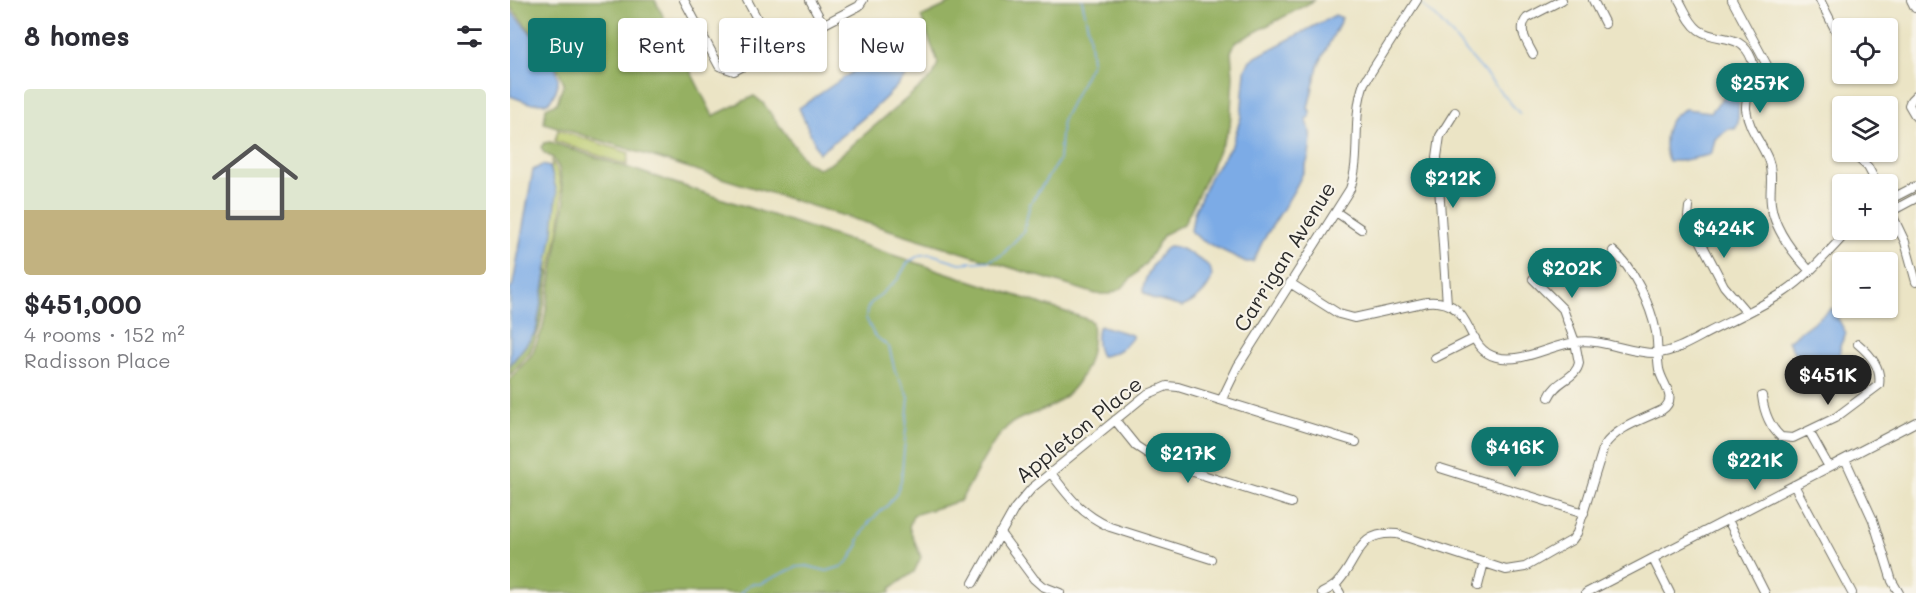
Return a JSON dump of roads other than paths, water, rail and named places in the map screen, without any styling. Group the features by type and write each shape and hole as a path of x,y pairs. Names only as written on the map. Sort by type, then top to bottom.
{"street":[{"path":"684,0 719,66"},
{"path":"747,0 757,18"},
{"path":"810,0 820,18"},
{"path":"827,22 859,6 863,0"},
{"name":"Carrigan Avenue","path":"1222,399 1238,366 1336,212 1353,179 1356,117 1364,83 1418,0"},
{"path":"1533,54 1523,33 1523,22 1563,0"},
{"path":"1593,0 1605,24"},
{"path":"1679,0 1695,26 1710,35 1732,39 1740,43 1751,58 1754,68 1746,99 1747,115 1768,159 1771,172 1770,203 1774,217 1790,248 1809,270"},
{"path":"1732,0 1776,82"},
{"path":"1820,0 1832,23"},
{"path":"1916,95 1909,105 1916,117"},
{"path":"1448,304 1437,158 1440,136 1455,112"},
{"path":"1863,162 1872,174"},
{"path":"1898,200 1916,186"},
{"path":"1898,204 1916,198"},
{"path":"1689,207 1688,217 1724,286 1747,313"},
{"path":"1336,212 1361,229"},
{"path":"1898,228 1905,242 1916,282"},
{"path":"1290,284 1339,314 1354,318 1427,302 1448,304 1462,315 1486,353 1499,358 1507,359 1587,341 1658,353 1686,344 1785,292 1839,240"},
{"path":"1322,593 1335,585 1344,575 1362,544 1378,534 1397,534 1506,570 1525,567 1572,540 1577,533 1605,446 1609,440 1616,433 1669,405 1670,400 1662,380 1656,333 1647,302 1624,260 1613,251"},
{"path":"1533,279 1563,309 1575,342 1579,363 1578,369 1553,388 1550,397"},
{"path":"1435,358 1475,338"},
{"path":"1762,396 1764,410 1773,429 1781,437 1793,438 1835,418 1879,385 1881,376 1871,354 1858,344"},
{"name":"Appleton Place","path":"973,583 1015,508 1032,488 1146,395 1167,386 1222,399 1356,442"},
{"path":"1115,420 1136,446 1159,461 1291,503"},
{"path":"1586,593 1597,590 1916,422"},
{"path":"1809,431 1829,467"},
{"path":"1845,459 1873,520 1892,580 1899,593"},
{"path":"1440,468 1584,513"},
{"path":"1050,472 1072,501 1096,521 1211,559"},
{"path":"1794,485 1852,593"},
{"path":"1728,520 1765,593"},
{"path":"1000,533 1034,579 1042,586 1060,593"},
{"path":"1653,559 1670,593"},
{"path":"1478,586 1484,562"},
{"path":"1335,585 1340,593"}],"water":[{"path":"510,10 528,31 528,72 557,72 558,84 548,103 529,103 510,96"},
{"path":"1335,15 1342,18 1318,66 1308,108 1310,117 1306,119 1310,134 1310,150 1305,166 1290,198 1263,241 1253,262 1246,262 1201,240 1191,231 1194,213 1210,177 1232,145 1241,117 1245,71 1250,60"},
{"path":"852,72 909,72 871,111 819,153 799,108"},
{"path":"1736,88 1739,91 1738,124 1735,129 1729,129 1715,139 1709,155 1669,161 1665,136 1673,118 1685,109 1711,112 1727,93"},
{"path":"542,165 550,167 557,193 553,232 536,332 510,365 510,290 513,284 533,170"},
{"path":"1169,246 1182,249 1203,262 1210,268 1212,274 1204,292 1182,307 1153,299 1143,292 1152,267"},
{"path":"1832,308 1832,318 1838,318 1846,333 1840,346 1841,363 1812,379 1808,378 1788,341"},
{"path":"1102,326 1133,336 1119,350 1101,356 1097,338 1098,327"}],"waterway":[{"path":"740,593 750,584 760,584 796,567 807,566 827,571 843,566 858,546 858,541 870,521 887,506 896,494 901,481 909,397 895,371 889,347 874,335 866,318 867,310 870,304 898,279 908,262 920,255 931,254 960,263 988,261 1002,255 1023,232 1030,204 1059,160 1062,121 1092,62 1089,32 1082,0"},
{"path":"1422,5 1438,19 1520,114"}]}
